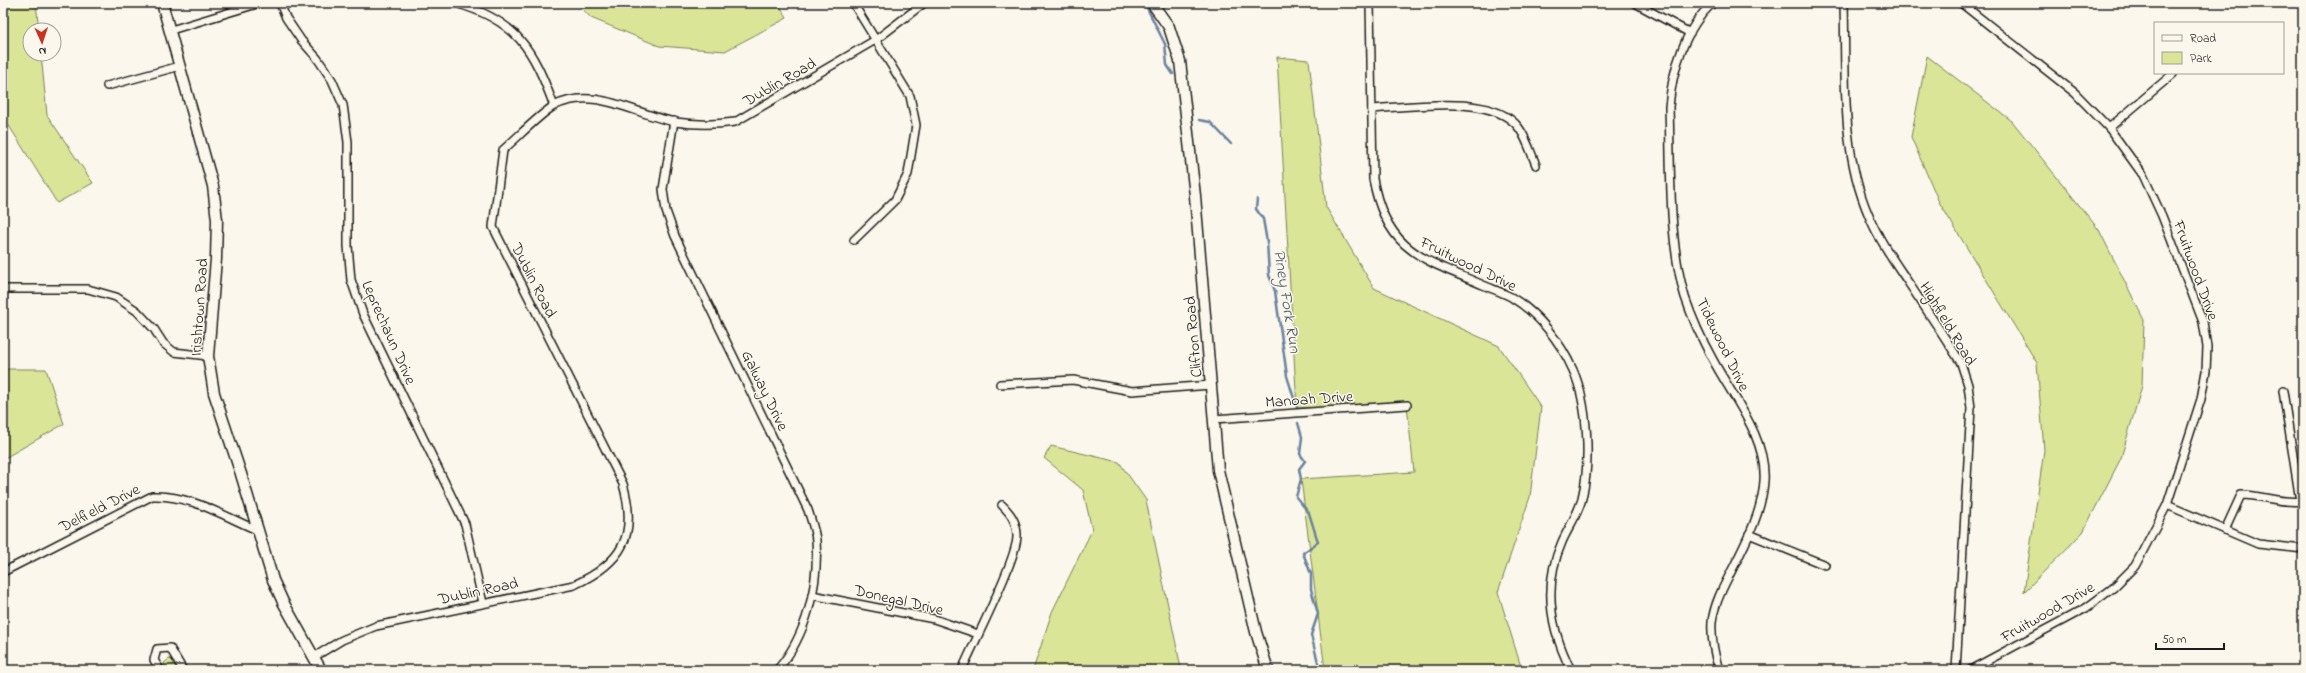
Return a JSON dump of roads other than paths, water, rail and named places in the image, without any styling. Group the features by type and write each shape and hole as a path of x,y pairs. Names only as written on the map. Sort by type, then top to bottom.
{"street":[{"name":"Irishtown Road","path":"162,3 171,30 213,186 217,220 216,259 208,356 214,393 241,474 257,530 278,591 321,670"},
{"path":"171,30 260,3"},
{"name":"Leprechaun Drive","path":"280,3 286,18 301,40 318,58 332,80 343,106 348,142 348,246 351,280 363,314 465,524 483,603"},
{"path":"455,3 491,16 522,41 539,69 554,106"},
{"path":"854,3 877,38 910,96 916,125 908,174 895,200 854,240"},
{"name":"Dublin Road","path":"314,657 342,640 376,626 574,585 596,575 613,560 624,542 629,524 628,503 622,484 493,227 503,150 554,106 575,99 604,100 674,121 712,126 736,122 877,38 924,3"},
{"name":"Clifton Road","path":"1152,3 1165,20 1173,38 1182,75 1218,470 1225,507 1260,647 1268,670"},
{"name":"Fruitwood Drive","path":"1370,3 1373,179 1376,200 1385,220 1398,240 1415,254 1434,264 1511,297 1550,331 1573,371 1580,394 1588,452 1586,476 1582,500 1561,544 1553,569 1549,593 1552,620 1560,650 1571,670"},
{"path":"1635,3 1690,33"},
{"name":"Tidewood Drive","path":"1713,3 1690,33 1670,86 1669,107 1675,240 1678,268 1685,296 1698,330 1712,359 1757,438 1763,458 1764,482 1749,534 1718,598 1714,615 1713,648 1719,670"},
{"name":"Highfield Road","path":"1844,3 1847,110 1850,144 1858,183 1869,216 1886,247 1961,363 1968,385 1971,408 1956,670"},
{"name":"Fruitwood Drive","path":"1961,3 2075,93 2109,128 2142,175 2162,216 2203,322 2207,348 2206,371 2201,399 2167,505 2135,566 2113,588 2086,608 1970,670"},
{"path":"107,86 180,66"},
{"path":"2109,128 2173,74"},
{"path":"1372,109 1472,105 1490,108 1508,117 1519,128 1536,165"},
{"name":"Galway Drive","path":"674,121 663,189 666,211 675,236 808,510 816,539 816,566 812,595 805,620 793,645 777,670"},
{"path":"3,289 88,289 116,298 137,311 154,329 163,343 174,352 208,356"},
{"path":"1000,384 1073,380 1132,391 1211,385"},
{"path":"2225,530 2241,495 2256,495 2284,502 2302,501 2283,391"},
{"name":"Manoah Drive","path":"1214,419 1407,405"},
{"name":"Delfield Drive","path":"3,572 152,496 169,495 185,500 257,530"},
{"path":"962,670 1013,557 1017,535 1013,516 1002,505"},
{"path":"2167,505 2258,544 2303,549"},
{"path":"1749,534 1824,565"},
{"name":"Donegal Drive","path":"812,595 934,620 978,634"},
{"path":"160,670 154,660 157,649 170,648 183,670"}],"waterway":[{"name":"Piney Fork Run","path":"1146,6 1165,44 1167,65 1173,74"},
{"name":"Piney Fork Run","path":"1199,120 1210,122 1231,144"},
{"name":"Piney Fork Run","path":"1257,199 1256,209 1263,219 1267,242 1269,275 1275,291 1287,376 1297,408"},
{"path":"1298,423 1302,437 1300,454 1305,461 1299,469 1301,479 1296,497 1309,513 1318,542 1303,553 1311,574 1311,589 1318,614 1311,635 1320,670"}]}
